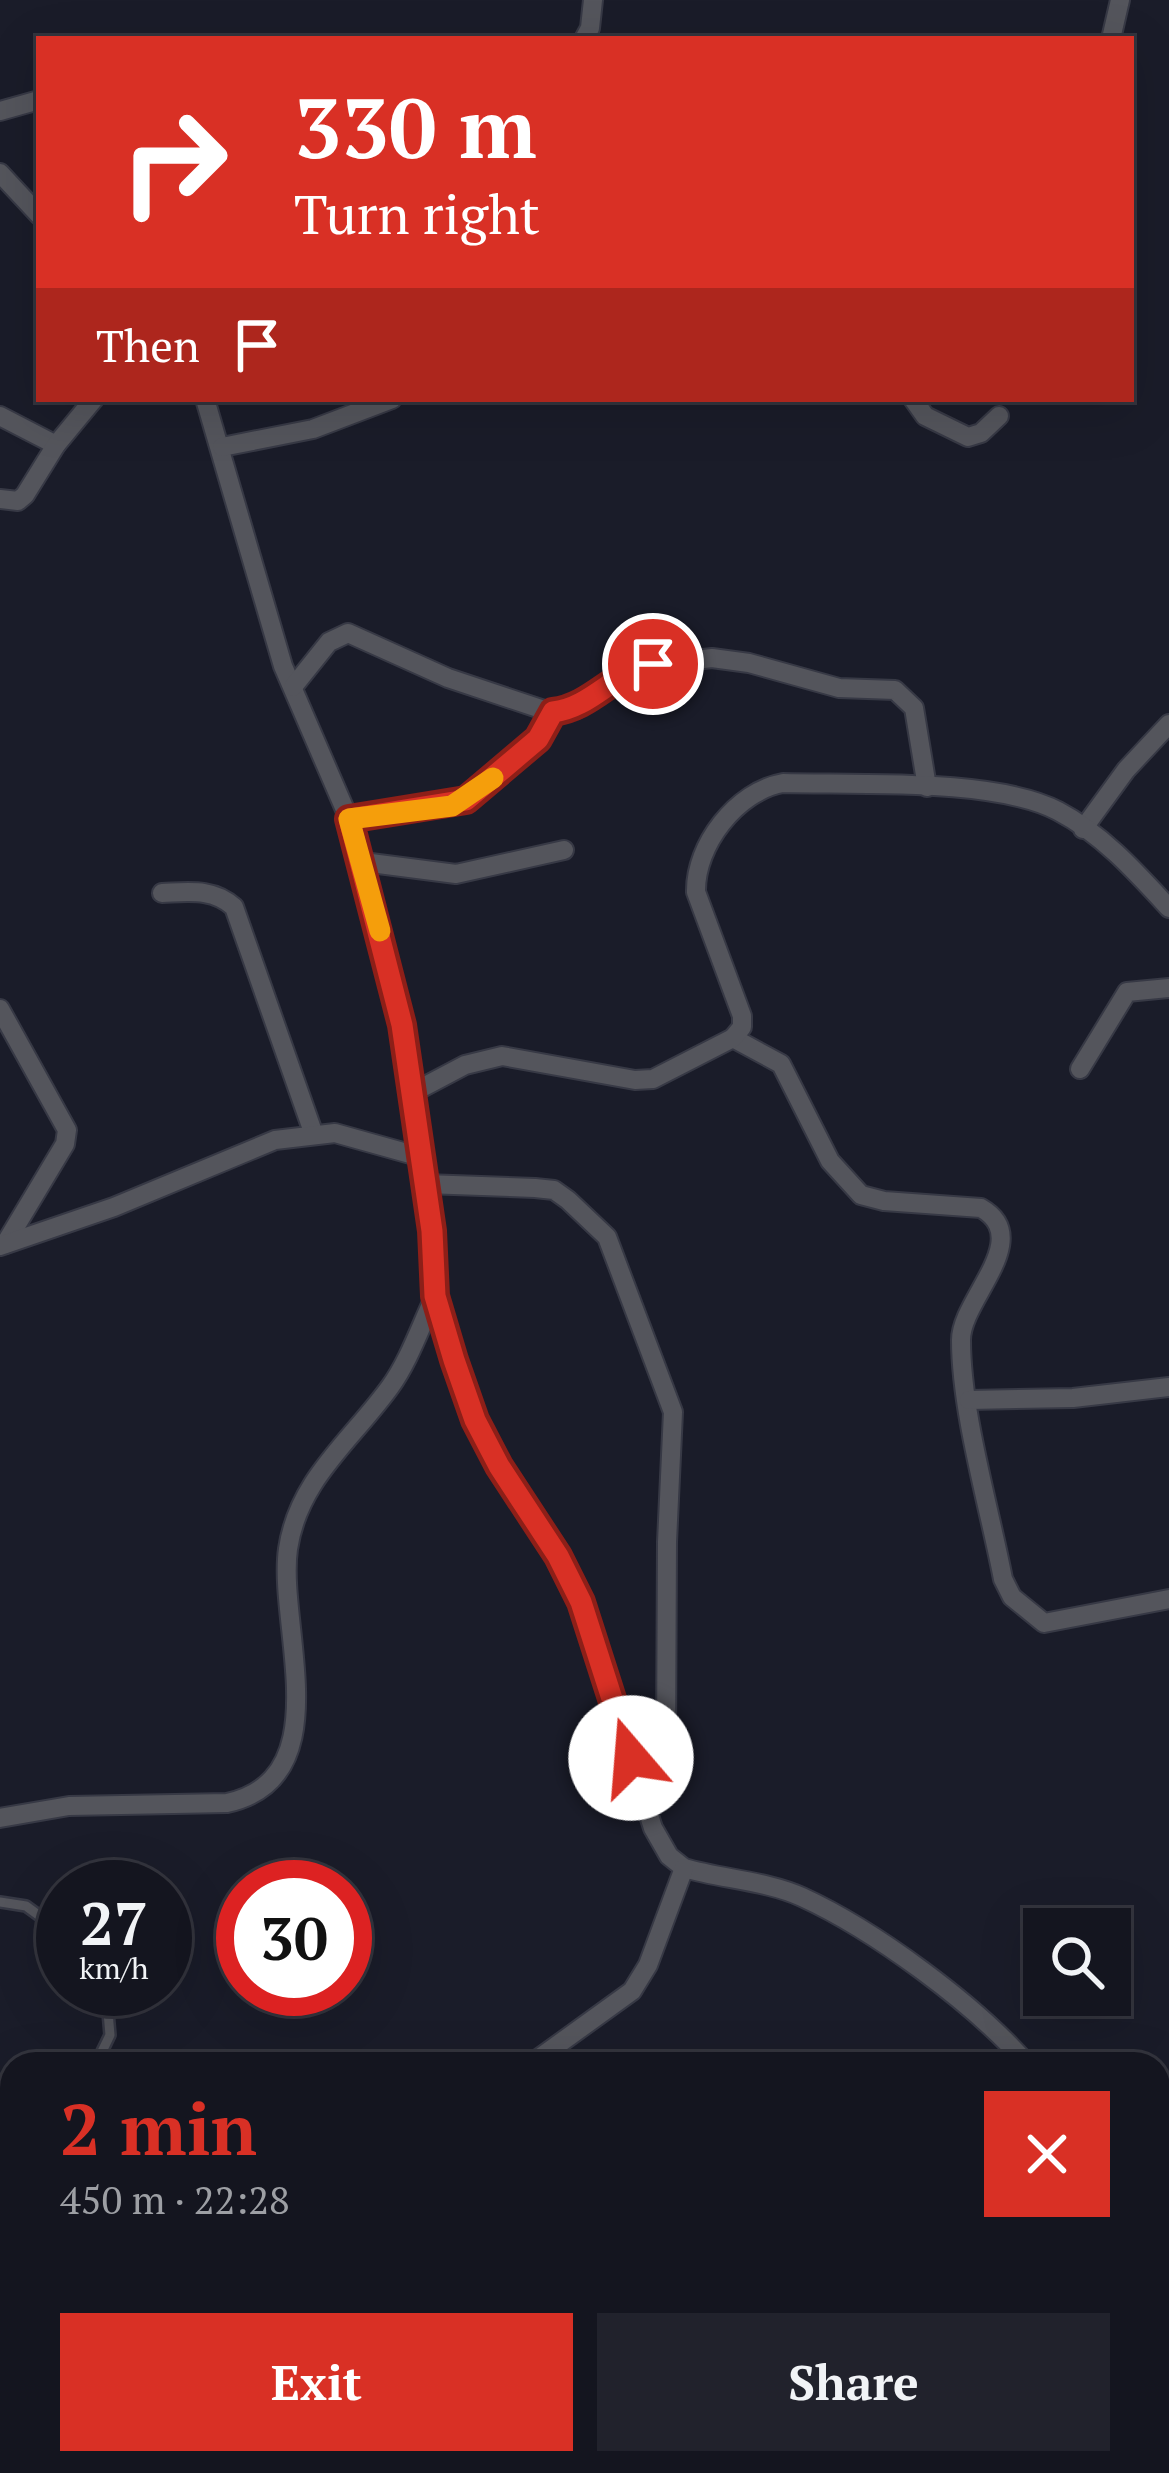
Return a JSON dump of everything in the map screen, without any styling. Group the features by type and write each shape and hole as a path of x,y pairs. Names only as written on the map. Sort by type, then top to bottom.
{"street":[{"path":"586,36 593,0"},
{"path":"1113,36 1120,0"},
{"path":"0,111 36,101"},
{"path":"0,173 36,212"},
{"path":"0,499 18,501 25,495 56,445 92,402"},
{"path":"213,402 262,601 363,862 402,1025 425,1184 435,1296 475,1420 581,1602 644,1798 669,1856 684,1868 800,1896 963,2003 1014,2052"},
{"path":"222,447 313,429 384,402"},
{"path":"915,402 925,416 968,437 981,434 999,416"},
{"path":"0,416 56,445"},
{"path":"293,687 329,642 349,633 448,678 553,712 577,709 634,667 712,658 749,663 839,688 895,690 914,708 927,787"},
{"path":"349,819 466,800 538,739 553,712"},
{"path":"1083,829 1126,770 1169,724"},
{"path":"412,1093 482,1058 502,1056 635,1080 653,1079 733,1038 742,1027 742,1016 696,892 702,852 763,786 783,782 927,787 1033,802 1058,811 1120,855 1169,908"},
{"path":"363,862 456,874 563,850"},
{"path":"162,893 206,892 222,896 234,907 314,1132"},
{"path":"1080,1069 1127,992 1169,988"},
{"path":"0,1009 67,1130 65,1144 3,1245"},
{"path":"733,1038 782,1064 830,1160 861,1195 981,1208 994,1215 1001,1231 999,1252 964,1322 961,1339 1003,1579 1012,1598 1044,1623 1169,1599"},
{"path":"3,1245 114,1207 275,1140 314,1132 421,1157"},
{"path":"425,1184 554,1190 568,1200 607,1238 673,1412 666,1745 644,1798"},
{"path":"0,1818 103,1804 227,1803 246,1799 266,1784 284,1759 294,1729 298,1691 286,1577 294,1523 306,1490 392,1384 435,1296"},
{"path":"969,1400 1073,1398 1169,1387"},
{"path":"547,2052 632,1991 649,1965 684,1868"}],"lane":[{"path":"0,1902 26,1906 36,1913"},
{"path":"102,2052 110,2035 108,2016"}],"slow traffic":[{"path":"380,931 349,819 452,806 493,778"}],"route":[{"path":"631,1758 581,1602 558,1556 499,1466 475,1420 454,1360 435,1296 432,1231 402,1025 349,819 452,806 466,800 538,739 553,712 577,709 634,667 653,664"}]}
